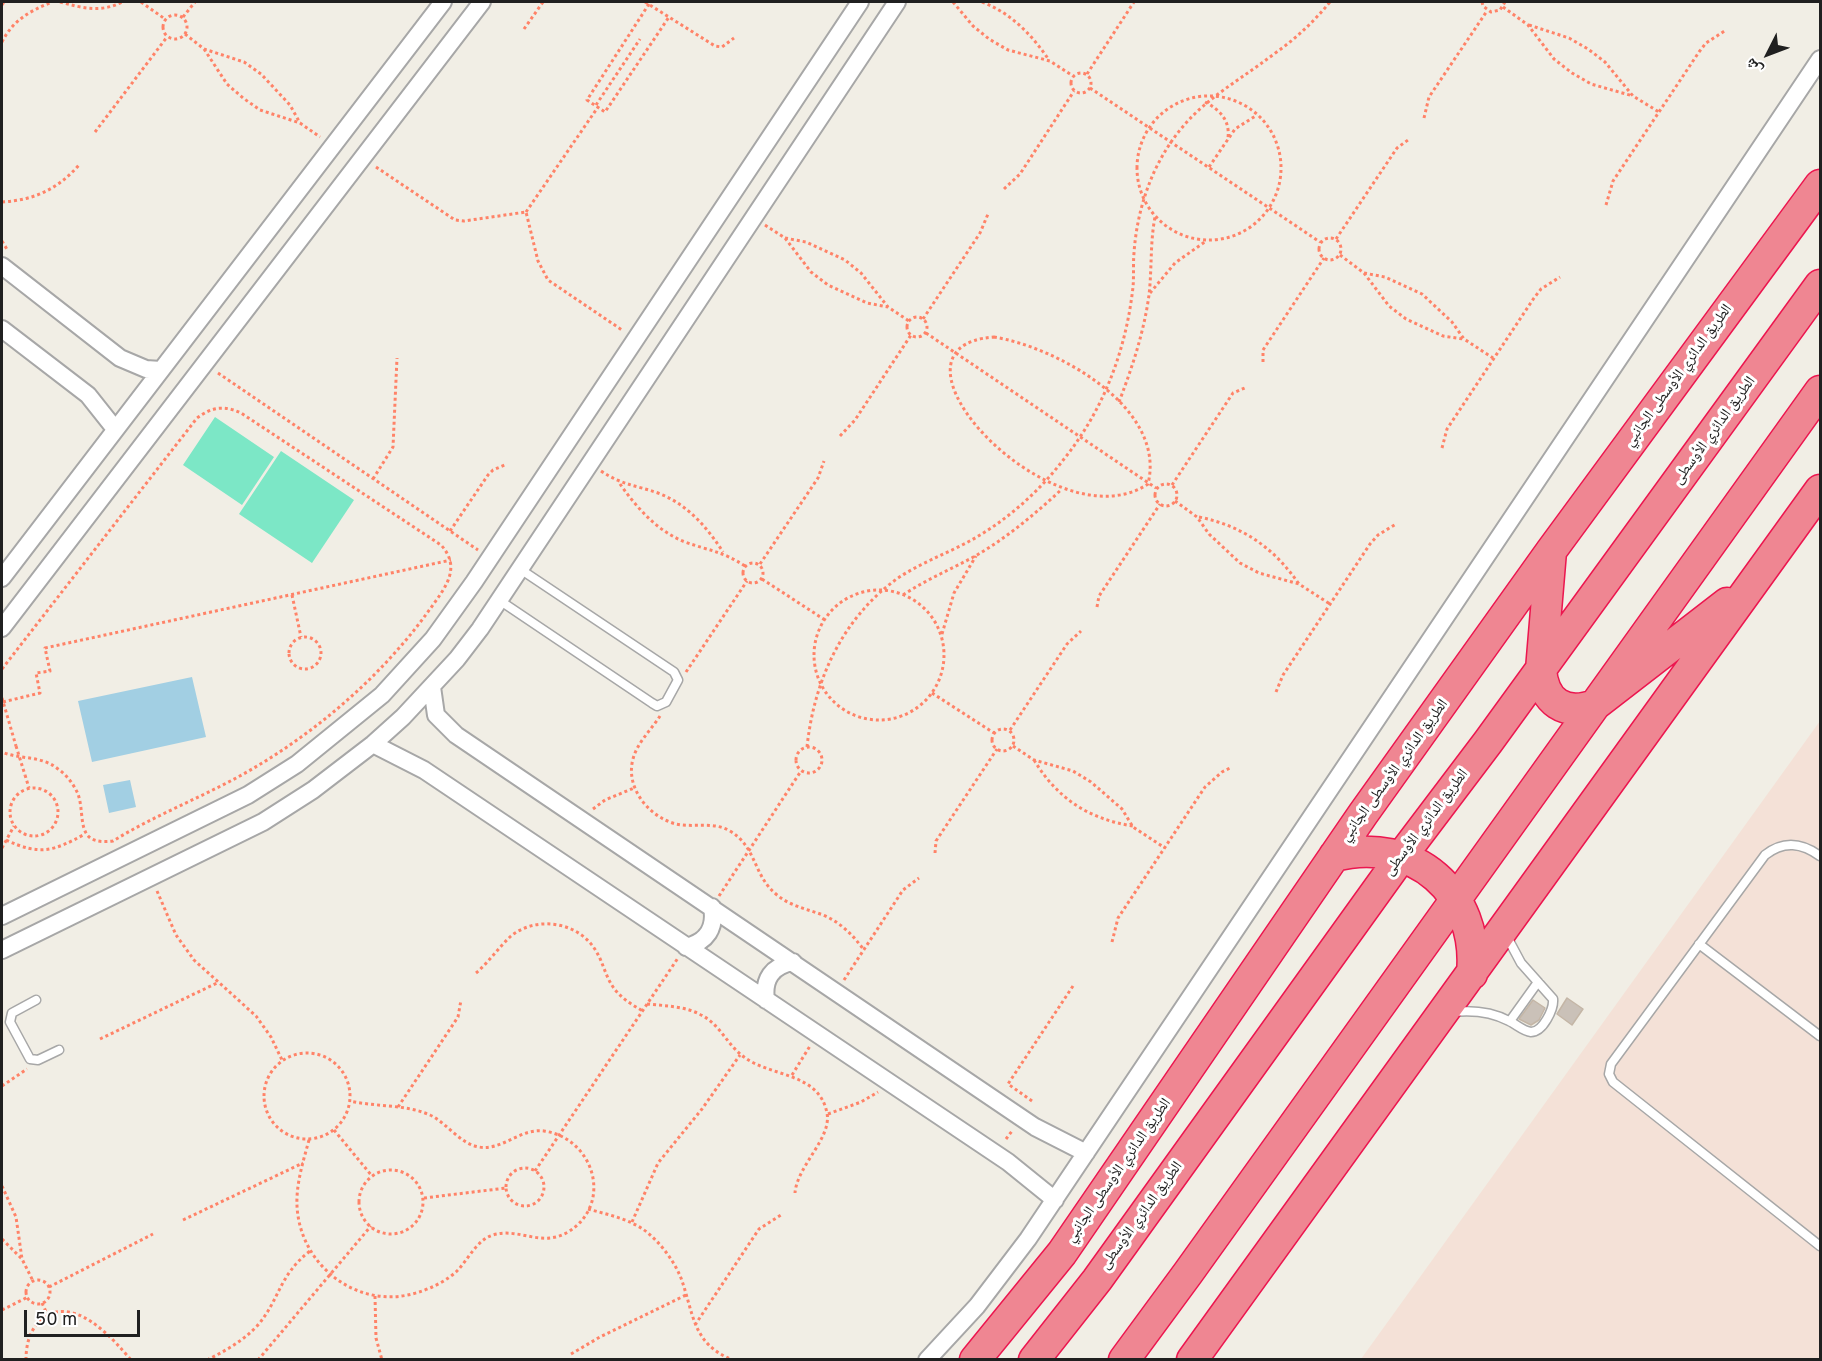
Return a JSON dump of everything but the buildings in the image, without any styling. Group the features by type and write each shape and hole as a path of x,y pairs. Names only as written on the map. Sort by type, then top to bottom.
{"highway":[{"name":"الطريق الدائري الأوسطى الجانبي","path":"975,1359 1062,1253 1334,856 1551,550 1821,185"},
{"name":"الطريق الدائري الأوسطى","path":"1034,1359 1097,1280 1401,857 1821,285"},
{"path":"1124,1359 1188,1274 1455,898 1821,391"},
{"path":"1192,1359 1821,490"},
{"path":"1551,550 1540,670 1542,685 1551,699 1564,707 1580,710 1595,705 1755,581"},
{"path":"1334,856 1368,851 1401,857 1437,878 1455,898 1471,935 1472,974"}],"street":[{"path":"2,578 443,2"},
{"path":"2,628 482,2"},
{"path":"2,916 249,795 297,764 353,722 409,666 455,610 860,2"},
{"path":"2,950 278,813 374,744 432,687 463,651 500,600 897,2"},
{"path":"927,1359 998,1280 1055,1200 1821,59"},
{"path":"2,266 120,358 132,365 161,370"},
{"path":"2,329 88,394 115,429"},
{"path":"432,687 436,715 445,727 1043,1132 1086,1153"},
{"path":"374,744 424,770 1008,1162 1055,1200"},
{"path":"686,947 706,938 712,929 714,918 711,907"},
{"path":"766,1000 767,979 783,964 794,962"}],"lane":[{"path":"500,600 652,704 662,705 678,680 674,672 520,569"},
{"path":"1821,856 1801,845 1782,845 1765,855 1611,1064 1610,1078 1821,1246"},
{"path":"1443,1013 1477,1011 1510,1021 1527,1031 1540,1028 1554,1002 1550,992 1538,982 1514,952 1504,929"},
{"path":"1699,945 1821,1036"},
{"path":"1510,1021 1538,982"},
{"path":"36,1000 15,1011 10,1017 27,1055 34,1061 59,1050"}],"path":[{"path":"2,42 12,26 24,15 52,2"},
{"path":"60,2 96,10 122,2"},
{"path":"141,2 165,20"},
{"path":"183,17 195,2"},
{"path":"524,29 543,2"},
{"path":"645,2 715,46 722,47 734,38"},
{"path":"953,2 973,26 989,39 1008,50 1050,61"},
{"path":"982,2 1006,14 1023,28 1050,61 1073,76"},
{"path":"1087,74 1134,2"},
{"path":"807,747 820,753 821,766 816,772 801,771 797,767 797,754 807,747 820,682 845,632 882,591 916,567 967,543 996,525 1046,480 1081,437 1106,389 1120,355 1129,320 1133,255 1143,199 1171,142 1205,102 1279,51 1330,2"},
{"path":"1482,2 1487,11"},
{"path":"1487,11 1496,12 1503,7 1504,2"},
{"path":"649,4 587,100 605,112 669,17"},
{"path":"1503,7 1527,25 1547,51 1572,73 1601,87 1633,96 1659,112"},
{"path":"1424,118 1426,102 1487,11"},
{"path":"173,14 183,17 187,25 184,34 176,39 167,37 162,28 165,20 173,14"},
{"path":"1527,25 1559,34 1588,49 1605,62 1633,96"},
{"path":"1606,205 1613,181 1699,51 1706,43 1726,30"},
{"path":"184,34 204,49 244,62 261,74 284,96 300,123"},
{"path":"95,132 167,37"},
{"path":"635,339 548,280 538,261 526,212 640,39"},
{"path":"204,49 221,76 243,98 260,110 300,123 333,146"},
{"path":"1080,72 1087,74 1091,81 1090,88 1080,93 1074,91 1070,84 1073,76 1080,72"},
{"path":"1090,88 1320,242"},
{"path":"1004,189 1020,174 1074,91"},
{"path":"1199,96 1212,96 1236,101 1258,115 1269,128 1281,159 1277,193 1269,208 1257,222 1242,232 1225,238 1207,240 1188,237 1170,229 1155,216 1143,199 1137,181 1136,162 1140,144 1149,127 1165,109 1199,96"},
{"path":"1205,102 1224,117 1229,128 1227,140"},
{"path":"1209,167 1227,140 1246,120 1258,115"},
{"path":"1336,239 1397,148 1408,140"},
{"path":"362,158 455,220 464,221 526,212"},
{"path":"2,202 30,198 49,191 66,179 80,164"},
{"path":"923,319 980,233 988,214"},
{"path":"1119,402 1132,367 1149,294 1150,242 1155,216"},
{"path":"753,218 785,238 816,246 845,260 861,273 888,307 909,321"},
{"path":"1320,242 1331,237 1336,239 1340,243 1340,255"},
{"path":"785,238 811,272 828,285 867,303 888,307"},
{"path":"1149,294 1175,263 1207,240"},
{"path":"1320,242 1319,248 1324,258"},
{"path":"1324,258 1333,260 1340,255"},
{"path":"1340,255 1365,273 1389,306 1406,319 1443,336 1464,339"},
{"path":"1263,362 1263,350 1324,258"},
{"path":"1365,273 1394,280 1422,294 1445,314 1464,339 1493,358"},
{"path":"1442,448 1446,429 1533,298 1541,289 1560,277"},
{"path":"915,317 923,319 927,325 926,333 916,338 911,336 907,329 909,321 915,317"},
{"path":"926,333 1156,488"},
{"path":"840,436 855,420 911,336"},
{"path":"979,338 1008,339 1061,357 1106,389 1119,402 1140,432 1151,460 1149,484 1129,494 1090,496 1062,489 1000,449 962,408 950,380 949,365 953,351 964,342 979,338"},
{"path":"373,479 393,447 397,358"},
{"path":"204,364 490,558"},
{"path":"1172,485 1233,393 1247,387"},
{"path":"2,669 197,418 206,411 218,407 241,413 441,545 451,560 450,579 422,620 384,663 324,719 247,771 112,841 94,840 86,834 81,823 78,795 70,781 59,769 45,761 30,757 14,758 2,752"},
{"path":"760,564 818,478 824,460"},
{"path":"450,531 488,475 493,470 507,464"},
{"path":"590,464 620,484 646,517 663,530 682,541 723,552 745,566"},
{"path":"620,484 661,495 680,505 712,534 723,552"},
{"path":"1160,484 1172,485 1176,490 1175,501 1168,506 1160,504 1154,494 1156,488 1160,484"},
{"path":"903,595 926,579 976,555 1034,514 1062,489"},
{"path":"1175,501 1197,517 1216,542 1240,563 1269,576 1299,584 1330,604"},
{"path":"1097,607 1099,596 1160,504"},
{"path":"1197,517 1228,525 1256,539 1273,552 1299,584"},
{"path":"1276,692 1283,675 1370,544 1378,535 1396,524"},
{"path":"941,636 954,593 976,555"},
{"path":"29,788 2,700 40,693 36,674 50,671 45,648 451,560"},
{"path":"752,562 760,564 764,571 762,579 758,583 747,581 743,574 745,566 752,562"},
{"path":"762,579 825,620"},
{"path":"678,680 693,664 747,581"},
{"path":"882,591 903,595 927,611 941,636 944,656 941,675 932,693 919,707 902,717 873,720 845,711 830,698 820,682 814,650 825,620 849,598 865,592 882,591"},
{"path":"292,595 301,637"},
{"path":"1010,730 1070,639 1081,631"},
{"path":"301,637 314,639 321,650 318,663 312,667 299,668 290,658 291,645 301,637"},
{"path":"932,693 994,733"},
{"path":"662,705 660,716 633,759 631,774 634,788 644,805 659,817 678,824 712,824 740,837 750,848 755,866 776,895 792,905 825,916 840,925 864,950"},
{"path":"998,729 1010,730 1014,734 1013,746 1006,751 997,749 992,739 994,733 998,729"},
{"path":"1013,746 1034,760 1054,764 1091,782 1122,809 1133,826"},
{"path":"936,853 936,841 997,749"},
{"path":"1034,760 1045,778 1075,806 1094,816 1133,826 1165,848"},
{"path":"1112,942 1114,926 1205,787 1212,778 1232,767"},
{"path":"711,907 801,771"},
{"path":"29,788 45,790 56,801 58,817 50,831 43,835 27,835 14,826 10,819 11,803 21,791 29,788"},
{"path":"582,820 606,800 634,788"},
{"path":"2,848 14,826"},
{"path":"6,840 25,849 46,851 65,845 86,834"},
{"path":"152,876 162,906 176,935 217,983 237,997 256,1016 282,1060"},
{"path":"837,992 903,890 919,878"},
{"path":"476,973 512,936 526,928 541,924 556,924 572,928 585,937 595,949 617,992 643,1011"},
{"path":"536,1171 686,947"},
{"path":"100,1039 217,983"},
{"path":"1032,1101 1008,1084 1073,986"},
{"path":"398,1107 454,1024 461,1000"},
{"path":"647,1004 691,1010 704,1016 715,1024 740,1054 765,1069 792,1075 815,1090 828,1114 823,1134 797,1179 795,1193"},
{"path":"792,1075 809,1048 820,1036"},
{"path":"305,1053 329,1059 346,1077 350,1101 347,1112 334,1130 309,1140 285,1134 268,1116 264,1092 267,1080 282,1060 305,1053"},
{"path":"632,1222 658,1163 702,1109 740,1054"},
{"path":"2,1086 23,1074 34,1061"},
{"path":"828,1114 861,1102 890,1083"},
{"path":"309,1140 298,1185 297,1208 310,1251 330,1276 343,1285 375,1296 397,1297 418,1293 438,1284 456,1271 480,1243 491,1236 505,1233 535,1239 552,1238 568,1232 581,1221 588,1209 593,1191 593,1172 586,1156 574,1143 560,1134 541,1131 522,1133 493,1147 479,1147 467,1142 431,1115 398,1107 350,1101"},
{"path":"1006,1139 1015,1127"},
{"path":"334,1130 372,1176"},
{"path":"183,1220 303,1163"},
{"path":"529,1168 536,1171 544,1182 542,1196 532,1205 525,1206 512,1201 506,1188 507,1181 515,1170 529,1168"},
{"path":"393,1170 404,1172 413,1178 423,1198 418,1219 402,1232 380,1232 371,1226 360,1206 364,1185 372,1176 393,1170"},
{"path":"2,1186 16,1217 22,1259"},
{"path":"423,1198 506,1188"},
{"path":"588,1209 632,1222 654,1239 672,1260 695,1325 711,1348 733,1359"},
{"path":"695,1325 759,1229 781,1215"},
{"path":"258,1359 371,1226"},
{"path":"49,1287 153,1234"},
{"path":"2,1239 22,1259 33,1281"},
{"path":"207,1359 231,1347 258,1325 282,1280 294,1263 310,1251"},
{"path":"33,1281 45,1282 49,1287 50,1295 42,1303"},
{"path":"33,1281 27,1288 28,1297 33,1302 42,1303"},
{"path":"572,1354 686,1295"},
{"path":"375,1296 376,1338 382,1359"},
{"path":"2,1310 28,1297"},
{"path":"42,1303 47,1314"},
{"path":"26,1359 29,1338 36,1324 47,1314 60,1311 86,1318 111,1338 131,1359"}],"shaded area":[{"path":"1820,721 1820,1359 1361,1359"}],"green space":[{"path":"215,417 274,457 242,505 183,465"},
{"path":"281,451 354,500 312,563 239,514"}],"water":[{"path":"192,677 206,737 92,762 78,701"},
{"path":"130,780 136,807 109,813 103,785"}]}
